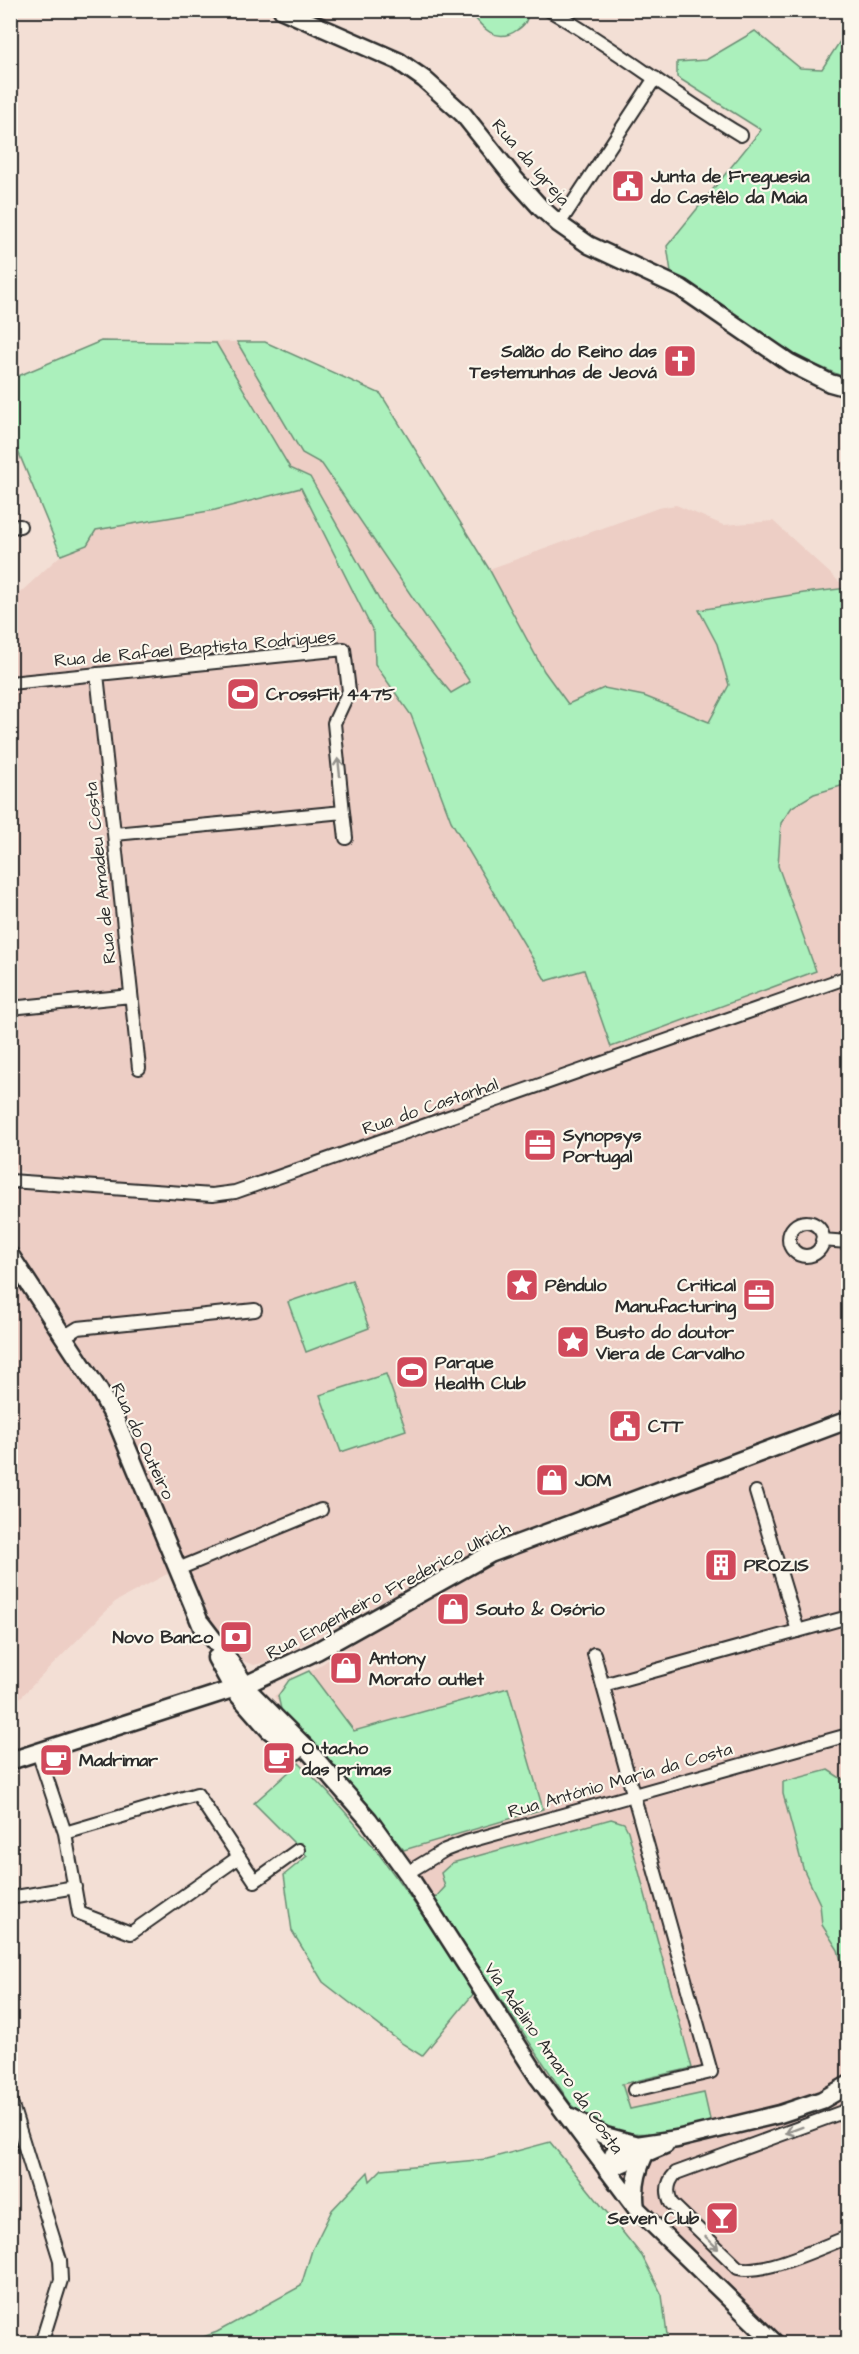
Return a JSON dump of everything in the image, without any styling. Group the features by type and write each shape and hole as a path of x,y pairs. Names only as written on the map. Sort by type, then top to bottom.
{"main road":[{"name":"Rua da Igreja","path":"282,10 398,61 423,79 463,114 540,207 589,244 681,288 790,363 830,383 849,388"},
{"name":"Rua do Outeiro","path":"10,1255 100,1392 117,1423 201,1623 239,1687"},
{"name":"Rua Engenheiro Frederico Ulrich","path":"10,1761 239,1687 317,1651 490,1554 849,1420"},
{"path":"269,1709 270,1674"},
{"name":"Via Adelino Amaro da Costa","path":"239,1687 250,1692 269,1709 369,1820 407,1873 517,2046 561,2110 636,2208 776,2343"},
{"name":"Via Adelino Amaro da Costa","path":"239,1687 269,1730 326,1773"},
{"path":"607,2170 614,2153 623,2147 640,2150 780,2114 822,2100 849,2085"},
{"path":"561,2110 605,2136 640,2150"},
{"path":"636,2208 634,2192 640,2150"}],"street":[{"path":"549,10 571,17 698,110 741,135"},
{"path":"560,224 655,78"},
{"name":"Rua de Rafael Baptista Rodrigues","path":"10,683 344,649 349,691 334,723 343,812"},
{"name":"Rua de Amadeu Costa","path":"97,674 139,1068"},
{"path":"115,834 343,812 346,838"},
{"name":"Rua do Castanhal","path":"10,1181 212,1195 236,1192 849,977"},
{"path":"10,1008 131,996"},
{"path":"822,1240 849,1242"},
{"path":"64,1336 78,1328 255,1310"},
{"path":"756,1492 798,1631"},
{"path":"178,1569 321,1510"},
{"path":"603,1684 849,1617"},
{"path":"594,1654 711,2072 634,2090"},
{"name":"Rua António Maria da Costa","path":"407,1873 446,1850 466,1842 849,1735"},
{"path":"38,1752 65,1833 79,1913 131,1933 239,1857"},
{"path":"65,1833 197,1794 255,1881 298,1850"},
{"path":"10,1898 75,1887"},
{"path":"10,2099 60,2260 61,2280 41,2343"},
{"path":"849,2110 676,2173 671,2178 667,2190 671,2203 738,2268 748,2271 776,2264 849,2237"}],"shaded area":[{"path":"101,341 265,342 381,394 489,569 658,508 676,505 723,525 773,521 846,588 848,587 848,1408 488,1544 274,1660 254,1665 240,1660 226,1645 211,1620 121,1413 93,1362 11,1238 10,1193 21,1190 202,1196 30,1174 11,1168 11,601 61,555 11,438 11,379"},
{"path":"11,1272 107,1422 169,1573 115,1602 11,1707"},
{"path":"848,1429 848,2343 772,2343 647,2221 546,2084 474,1993 325,1766 274,1696 403,1610 469,1576 571,1531"}],"green space":[{"path":"470,11 528,11 527,20 522,26 502,36 484,28"},
{"path":"848,29 848,379 786,352 672,278 667,246 761,130 677,77 677,62 706,60 755,31 800,68 822,69"},
{"path":"101,341 216,343 290,468 310,477 389,617 451,693 470,682 322,464 302,453 237,342 265,342 381,394 489,569 544,671 568,704 604,688 644,696 709,722 729,685 717,644 699,610 848,588 848,784 814,794 792,807 781,823 778,866 816,971 611,1047 584,970 546,981 451,821 411,715 375,664 374,633 301,488 215,510 96,530 87,545 61,555 11,434 11,379"},
{"path":"352,1280 369,1328 306,1352 288,1302"},
{"path":"386,1374 406,1430 341,1452 320,1395"},
{"path":"309,1671 354,1731 508,1688 543,1809 404,1850 282,1714 278,1696 289,1680"},
{"path":"299,1763 371,1844 414,1902 474,1993 422,2056 323,1982 292,1931 284,1875 307,1856 254,1803"},
{"path":"828,1770 848,1783 848,1985 838,1950 822,1925 820,1904 803,1868 783,1794 783,1782"},
{"path":"611,1819 624,1823 628,1831 692,2068 622,2084 630,2109 704,2093 711,2124 673,2131 637,2133 603,2126 586,2116 570,2103 434,1899 445,1887 441,1873 452,1863"},
{"path":"550,2142 642,2256 662,2295 668,2343 187,2343 217,2332 301,2286 312,2250 332,2210 368,2172 370,2181 382,2169 487,2159"}],"place":[{"name":"Junta de Freguesia do Castêlo da Maia","path":"628,186"},
{"name":"Salão do Reino das Testemunhas de Jeová","path":"680,361"},
{"name":"CrossFit 4475","path":"243,694"},
{"name":"Synopsys Portugal","path":"540,1145"},
{"name":"Pêndulo","path":"522,1285"},
{"name":"Critical Manufacturing","path":"759,1295"},
{"name":"Busto do doutor Viera de Carvalho","path":"573,1342"},
{"name":"Parque Health Club","path":"412,1372"},
{"name":"CTT","path":"625,1426"},
{"name":"JOM","path":"552,1480"},
{"name":"PROZIS","path":"721,1565"},
{"name":"Souto & Osório","path":"453,1609"},
{"name":"Novo Banco","path":"236,1637"},
{"name":"Antony Morato outlet","path":"346,1668"},
{"name":"O tacho das primas","path":"279,1758"},
{"name":"Madrimar","path":"56,1760"},
{"name":"Seven Club","path":"722,2218"}]}
